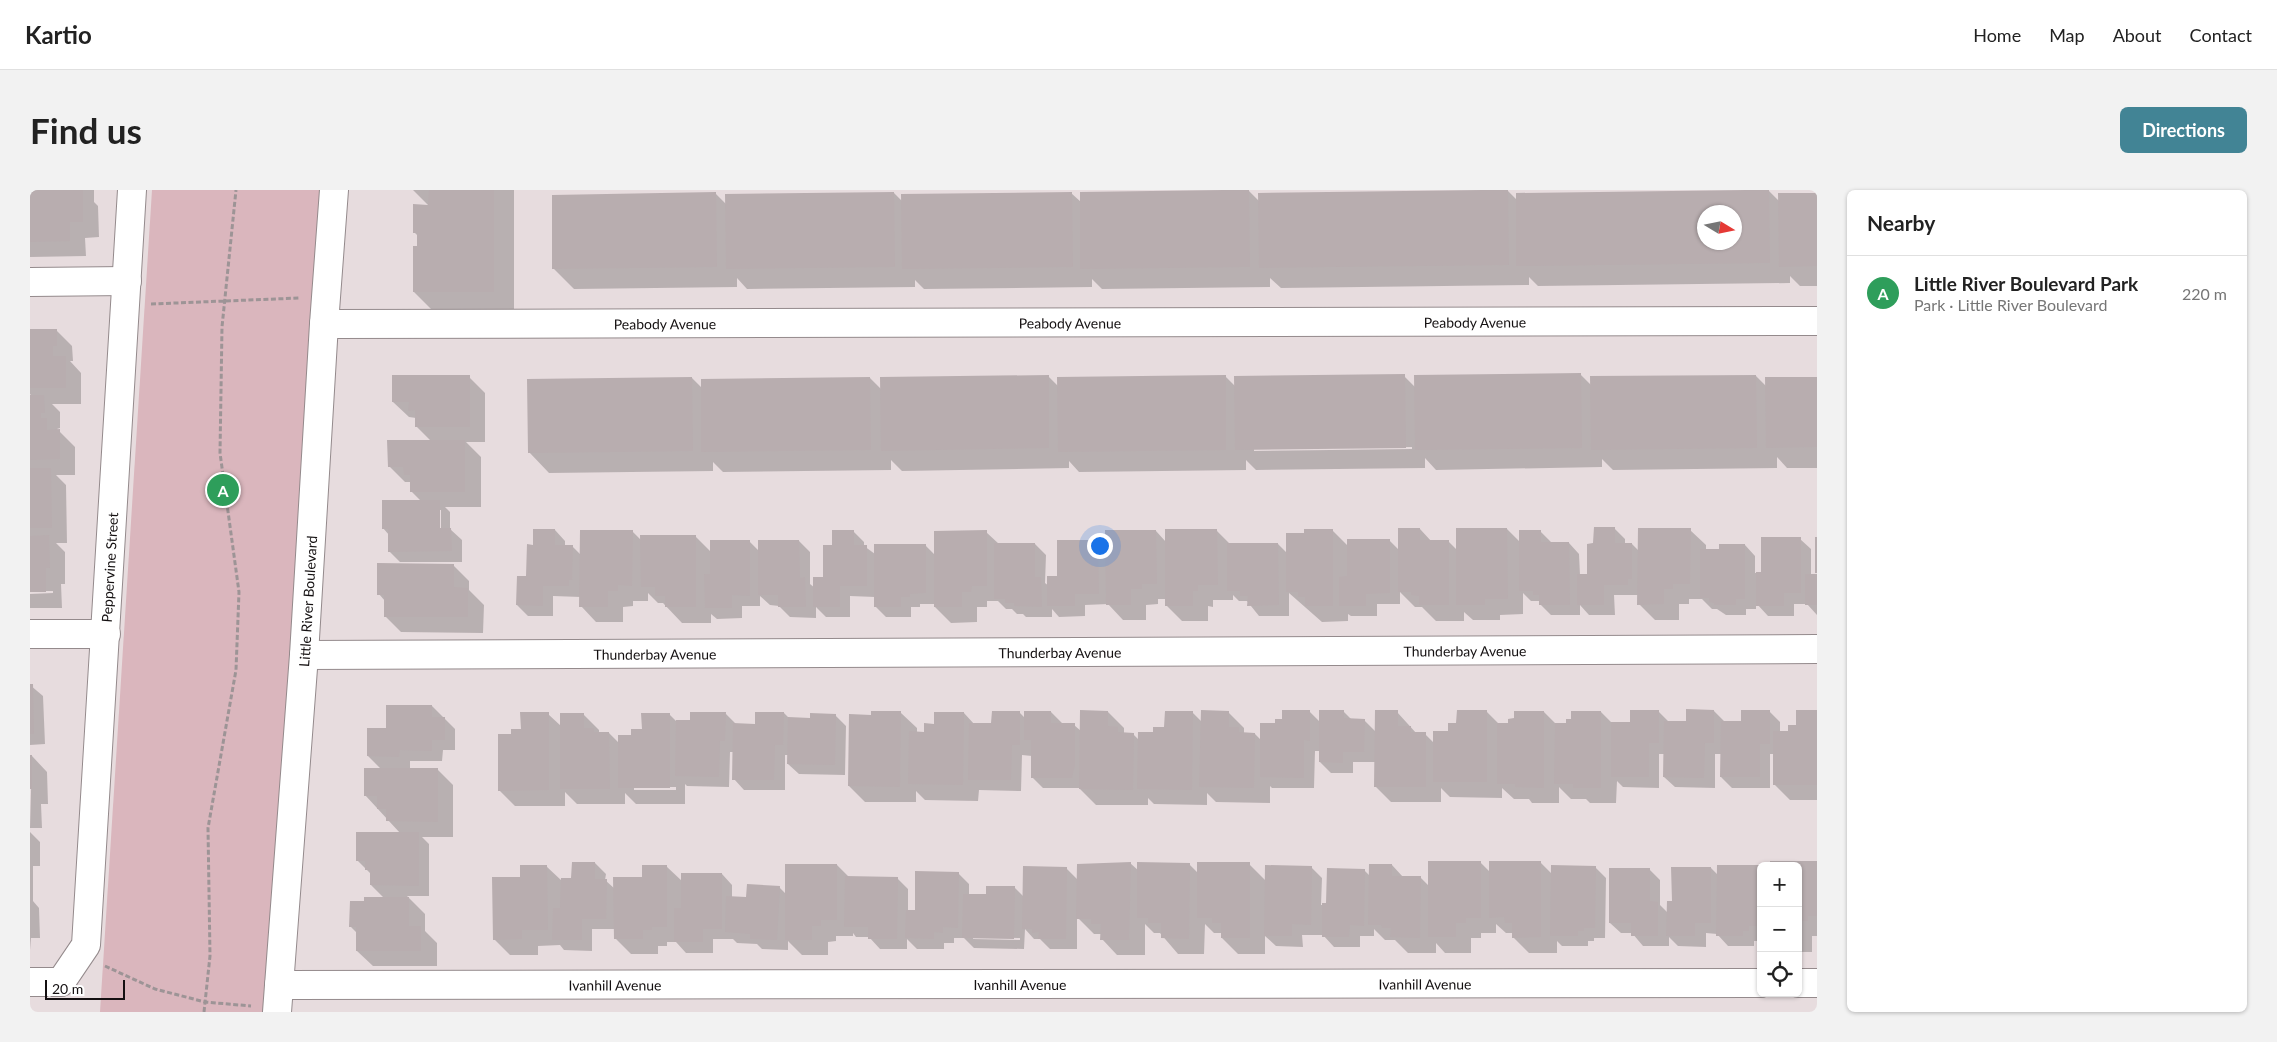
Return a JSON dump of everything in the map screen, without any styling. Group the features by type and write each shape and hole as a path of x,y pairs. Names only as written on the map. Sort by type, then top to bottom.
{"street":[{"name":"Peppervine Street","path":"30,982 61,982 86,945 132,190"},
{"name":"Little River Boulevard","path":"267,1009 279,985 304,655 334,190"},
{"path":"30,282 127,281"},
{"name":"Peabody Avenue","path":"324,324 1817,321"},
{"path":"30,634 106,634"},
{"name":"Thunderbay Avenue","path":"304,655 1817,649"},
{"name":"Ivanhill Avenue","path":"279,985 1757,983"},
{"path":"1802,983 1817,983"}],"path":[{"path":"204,1012 210,956 208,828 236,670 239,592 220,453 222,327 236,190"},
{"path":"144,305 302,298"},
{"path":"106,968 155,989 205,1002 267,1009"}],"shaded area":[{"path":"152,190 334,190 277,1012 100,1012"}],"building":[{"path":"30,190 83,190 83,222 70,222 70,241 30,242"},
{"path":"429,190 494,190 494,292 413,292 413,246 417,246 417,233 413,233 413,204 428,205"},
{"path":"1249,190 1250,267 1080,269 1080,192"},
{"path":"1508,190 1509,265 1259,268 1258,193"},
{"path":"1769,190 1770,263 1516,266 1516,193"},
{"path":"716,192 717,267 552,269 552,195"},
{"path":"894,192 895,267 726,269 725,194"},
{"path":"1072,192 1073,267 902,269 901,194"},
{"path":"1778,193 1817,193 1817,266 1779,267"},
{"path":"30,329 57,329 57,346 53,346 53,356 66,356 66,388 30,388"},
{"path":"1581,373 1582,448 1415,450 1414,375"},
{"path":"1405,374 1406,448 1235,450 1234,376"},
{"path":"392,375 470,375 470,427 415,427 415,410 408,411 409,402 392,402"},
{"path":"1049,375 1049,448 881,451 880,377"},
{"path":"1226,375 1226,450 1058,452 1057,377"},
{"path":"1756,375 1757,448 1591,450 1590,376"},
{"path":"692,377 693,451 528,453 527,379"},
{"path":"870,377 871,450 701,452 701,379"},
{"path":"1765,377 1817,377 1817,447 1766,448"},
{"path":"30,395 44,395 45,413 41,413 41,418 47,418 47,430 60,429 60,459 30,460"},
{"path":"387,440 465,440 465,492 410,492 410,475 404,475 403,467 388,467"},
{"path":"30,468 51,468 52,528 30,528"},
{"path":"382,500 440,500 440,528 451,528 452,551 388,552 388,529 382,529"},
{"path":"1594,527 1615,527 1615,543 1632,543 1632,579 1628,579 1628,585 1604,585 1604,605 1577,605 1577,574 1587,574 1587,544 1593,543"},
{"path":"1398,528 1420,528 1420,540 1449,540 1449,605 1419,605 1419,596 1411,595 1411,592 1398,592"},
{"path":"1456,528 1507,528 1508,599 1485,599 1485,605 1456,605"},
{"path":"1638,528 1691,528 1690,584 1673,584 1673,589 1664,589 1664,604 1637,605"},
{"path":"533,529 555,529 555,545 573,545 572,580 569,580 569,586 543,586 543,606 516,605 517,576 526,576 527,544 533,545"},
{"path":"1165,529 1217,529 1218,585 1198,585 1198,591 1193,591 1193,606 1165,606"},
{"path":"1304,529 1333,529 1333,606 1305,606 1305,597 1298,597 1298,592 1286,592 1286,533 1304,533"},
{"path":"580,530 633,530 632,586 618,585 618,591 608,591 608,607 579,607"},
{"path":"832,530 854,530 854,545 867,545 867,586 840,586 840,607 813,607 813,577 823,577 823,545 832,545"},
{"path":"987,530 987,586 972,586 971,592 962,592 962,607 934,607 934,531"},
{"path":"1105,530 1156,530 1157,584 1142,584 1142,589 1131,589 1131,605 1106,605"},
{"path":"1519,530 1541,530 1541,542 1569,542 1570,605 1539,605 1539,595 1533,595 1533,591 1519,591"},
{"path":"49,535 50,568 46,568 46,592 30,592 30,536"},
{"path":"640,535 696,535 696,607 665,607 665,596 655,596 655,587 641,587"},
{"path":"1761,537 1801,537 1801,593 1784,593 1784,606 1756,606 1756,572 1761,572"},
{"path":"1815,537 1817,537 1817,573 1815,573"},
{"path":"1347,539 1390,539 1390,593 1366,594 1366,606 1339,606 1339,577 1347,576"},
{"path":"710,540 750,540 750,596 732,595 732,608 705,608 704,574 710,574"},
{"path":"758,540 799,540 800,578 805,577 806,607 778,607 778,595 758,595"},
{"path":"1057,540 1098,540 1099,594 1075,594 1075,606 1047,606 1047,576 1057,576"},
{"path":"994,543 1035,543 1035,577 1041,577 1042,607 1014,606 1014,603 1005,603 1005,599 994,599"},
{"path":"1227,543 1278,543 1279,605 1247,606 1248,596 1240,596 1240,591 1227,591"},
{"path":"874,544 926,544 926,593 910,594 910,597 901,597 901,607 874,607"},
{"path":"1719,544 1745,544 1745,599 1736,599 1736,605 1714,605 1714,603 1709,602 1709,598 1700,598 1700,549 1719,549"},
{"path":"377,563 454,564 454,587 468,588 468,617 384,617 384,595 377,595"},
{"path":"1805,574 1817,574 1817,605 1805,605"},
{"path":"30,684 33,684 34,734 30,734"},
{"path":"386,705 432,705 432,717 445,717 445,740 432,740 432,751 400,750 399,757 367,756 367,728 386,728"},
{"path":"1686,709 1714,710 1714,743 1705,743 1704,778 1663,777 1664,721 1686,721"},
{"path":"1080,710 1108,711 1108,726 1118,727 1118,732 1134,733 1133,790 1079,789"},
{"path":"1201,710 1229,711 1229,727 1239,727 1239,732 1255,733 1254,788 1199,787"},
{"path":"1282,710 1310,710 1310,741 1304,740 1304,778 1260,777 1260,723 1275,723 1275,719 1282,719"},
{"path":"1319,710 1344,710 1344,718 1365,719 1364,752 1343,752 1343,763 1319,762"},
{"path":"1375,710 1398,710 1398,726 1411,726 1411,732 1426,732 1426,787 1374,787"},
{"path":"1457,710 1487,710 1487,782 1433,782 1433,731 1448,731 1448,723 1456,723"},
{"path":"1630,710 1659,710 1659,743 1649,743 1649,777 1611,777 1611,722 1630,722"},
{"path":"1741,710 1770,710 1770,744 1760,744 1760,777 1720,777 1721,721 1741,721"},
{"path":"1796,710 1817,710 1817,785 1773,785 1773,731 1788,731 1788,725 1796,725"},
{"path":"871,711 901,711 900,787 848,786 849,714 871,715"},
{"path":"992,711 1020,711 1020,745 1012,745 1011,780 968,780 969,723 991,723"},
{"path":"1024,711 1051,711 1051,723 1075,723 1075,765 1072,778 1031,778 1031,740 1024,740"},
{"path":"1165,711 1193,711 1192,790 1137,789 1138,732 1153,732 1153,727 1164,727"},
{"path":"1514,711 1544,711 1544,788 1515,787 1515,784 1497,784 1497,723 1508,723 1508,719 1514,718"},
{"path":"1571,711 1601,711 1601,788 1573,788 1573,784 1554,784 1555,723 1566,723 1566,719 1571,719"},
{"path":"520,712 549,712 549,790 498,791 498,734 511,734 511,729 521,729"},
{"path":"690,712 726,712 725,741 720,741 719,777 675,776 676,720 690,720"},
{"path":"755,712 784,712 783,745 775,745 774,780 732,780 733,723 755,724"},
{"path":"934,712 964,712 963,785 908,784 909,731 924,732 924,723 934,724"},
{"path":"560,713 584,713 584,728 594,728 594,732 609,732 610,789 560,789"},
{"path":"641,713 670,713 670,788 618,788 618,735 631,735 631,729 642,729"},
{"path":"810,713 836,714 835,765 787,764 788,717 810,718"},
{"path":"30,755 32,755 32,789 30,789"},
{"path":"364,768 438,768 438,822 386,821 386,809 377,809 377,796 364,796"},
{"path":"356,832 419,832 419,886 370,885 370,870 365,870 365,861 356,861"},
{"path":"1428,861 1481,861 1481,918 1466,918 1466,923 1456,923 1456,937 1428,937"},
{"path":"1489,861 1541,861 1541,937 1512,938 1512,923 1505,923 1504,917 1489,918"},
{"path":"1817,861 1817,916 1808,916 1808,921 1802,921 1802,862 1770,862"},
{"path":"572,862 595,862 595,879 607,879 606,919 582,919 582,940 552,940 553,908 560,908 561,878 571,878"},
{"path":"1131,862 1129,940 1100,940 1101,924 1091,924 1091,919 1076,919 1077,864"},
{"path":"1137,862 1190,863 1189,939 1161,938 1161,923 1148,923 1148,918 1137,918"},
{"path":"1197,862 1250,862 1250,938 1221,938 1221,923 1212,923 1212,918 1197,918"},
{"path":"785,864 837,864 837,920 821,920 821,926 812,926 812,940 785,940"},
{"path":"1369,864 1392,864 1392,876 1421,876 1420,938 1390,937 1391,928 1382,928 1381,925 1368,925"},
{"path":"520,865 547,865 548,930 522,930 522,939 493,940 492,877 520,877"},
{"path":"642,865 667,865 667,927 652,927 652,930 643,930 643,939 614,939 613,877 642,877"},
{"path":"1265,865 1312,866 1311,925 1292,924 1292,936 1264,936"},
{"path":"1551,865 1596,866 1595,928 1584,928 1584,931 1578,931 1578,936 1550,936"},
{"path":"1717,865 1757,865 1757,926 1749,926 1749,931 1743,931 1743,936 1716,936"},
{"path":"1023,866 1067,867 1066,939 1038,939 1039,932 1032,933 1032,929 1022,929"},
{"path":"1671,867 1711,867 1711,923 1695,923 1695,936 1666,936 1667,901 1672,901"},
{"path":"1327,868 1365,869 1364,926 1350,925 1349,937 1322,937 1322,903 1326,903"},
{"path":"1609,868 1650,868 1650,901 1658,902 1658,936 1631,936 1631,923 1609,923"},
{"path":"915,871 959,872 958,928 943,927 943,933 934,932 934,939 905,938 906,910 915,910"},
{"path":"681,873 722,873 722,929 703,929 703,942 674,942 674,908 681,908"},
{"path":"845,876 898,877 897,939 868,939 868,927 844,927"},
{"path":"747,884 780,886 777,940 750,939 750,934 725,932 726,896 746,897"},
{"path":"986,886 1015,886 1014,939 962,938 963,894 986,894"},
{"path":"364,897 409,897 409,926 421,926 421,951 356,951 356,927 349,927 350,901 364,901"}],"place":[{"name":"Little River Boulevard Park","path":"223,490"}]}
